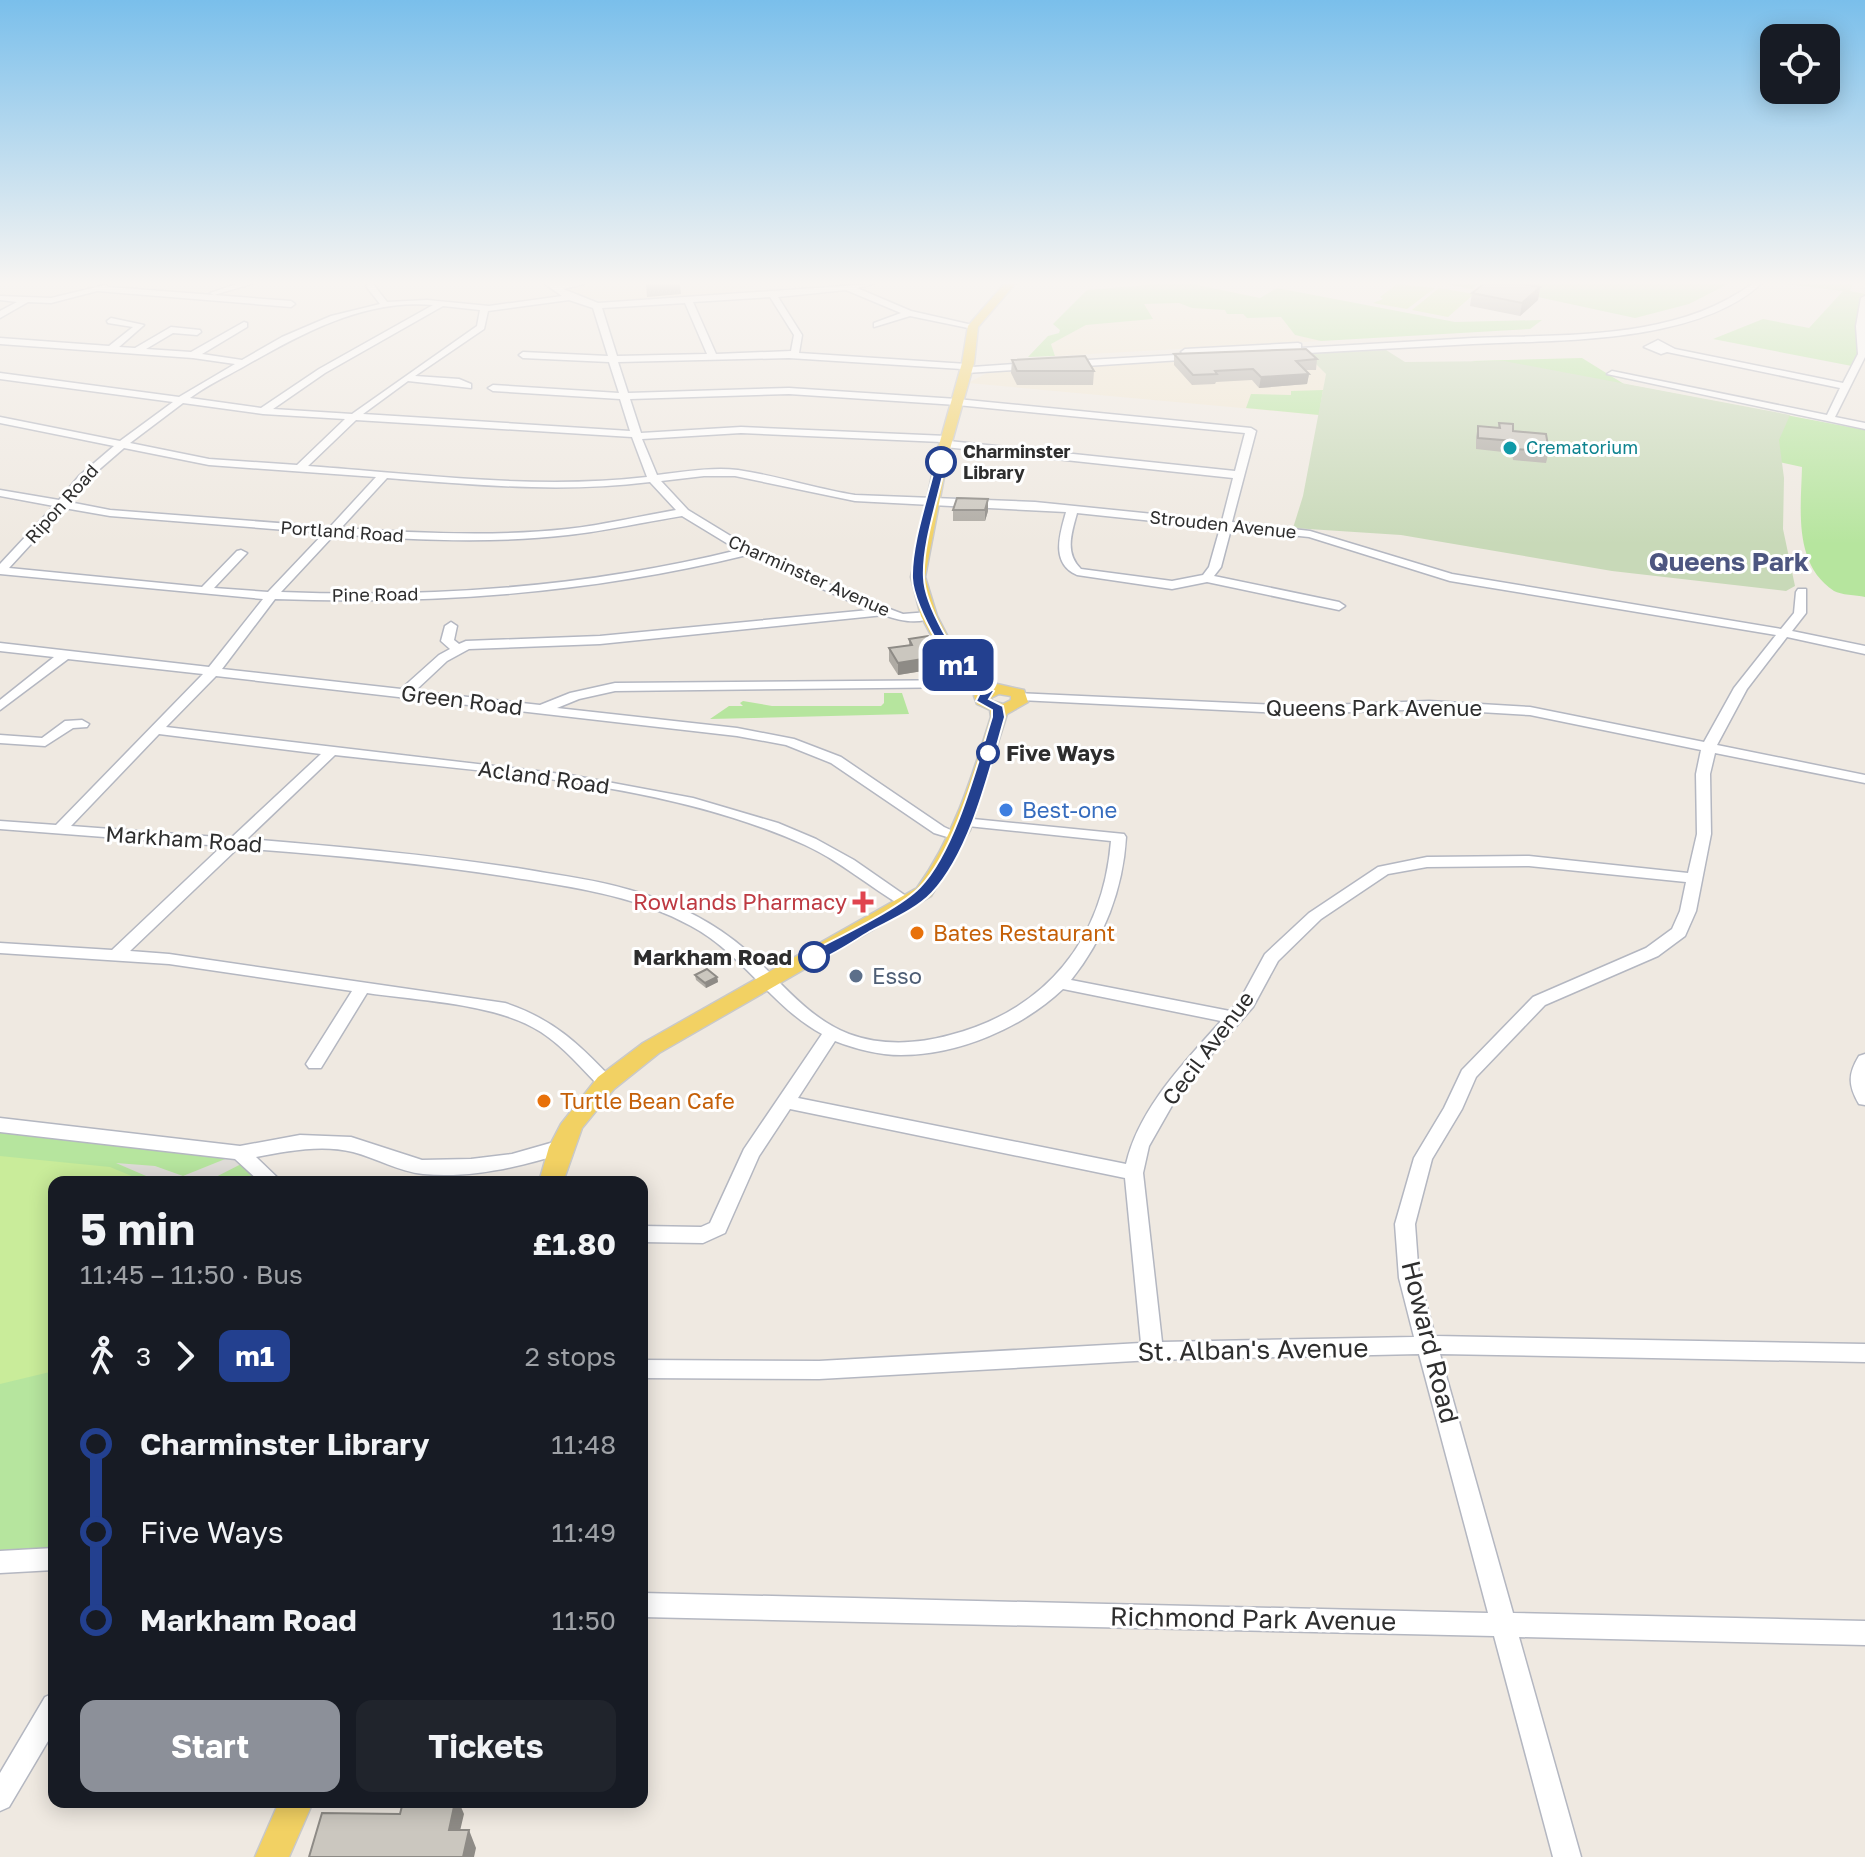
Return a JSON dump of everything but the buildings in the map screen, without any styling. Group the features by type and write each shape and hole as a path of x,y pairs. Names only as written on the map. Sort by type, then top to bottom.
{"main road":[{"path":"553,1176 572,1124 606,1083 651,1048 908,903 924,892 940,872 960,829 999,717 986,694 929,616 918,577 946,442 966,371"},
{"path":"986,694 1016,706 1020,696"},
{"path":"272,1857 293,1808"}],"street":[{"name":"Ripon Road","path":"0,571 83,478 180,400 227,371"},
{"path":"263,411 323,371"},
{"path":"299,469 351,419 419,371"},
{"name":"Charminster Avenue","path":"617,371 635,435 653,479 684,512 748,551 883,612 902,618 929,616"},
{"path":"1769,371 1844,386"},
{"path":"1829,420 1853,371"},
{"path":"1612,374 1865,426"},
{"path":"0,376 263,411 351,419 635,435 741,430 946,442 1239,475"},
{"path":"408,378 459,382 468,386"},
{"path":"493,388 625,396 789,391 957,402 1251,431 1215,567 1207,578"},
{"name":"Strouden Avenue","path":"0,420 209,462 537,486 735,473 793,483 828,494 1072,509 1227,525 1328,538 1407,566 1450,577 1865,650"},
{"path":"59,830 213,671 271,596 383,476"},
{"name":"Portland Road","path":"0,493 163,519 434,537 515,536 613,526 684,512"},
{"path":"1072,509 1063,553 1068,565 1077,572 1172,585 1207,578 1339,606"},
{"name":"Pine Road","path":"0,571 271,596 394,595 552,586 659,572 748,551"},
{"path":"206,590 241,553"},
{"name":"Howard Road","path":"1567,1857 1409,1278 1405,1224 1423,1158 1453,1109 1468,1074 1539,1001 1652,952 1679,932 1704,834 1703,774 1709,746 1741,688 1800,613 1802,592"},
{"path":"403,694 456,648 479,644 600,640 883,612"},
{"path":"451,626 447,641 456,648"},
{"name":"Green Road","path":"0,647 541,709 575,696 624,687 986,694"},
{"path":"0,706 66,654"},
{"name":"Queens Park Avenue","path":"1020,696 1302,710 1429,705 1530,711 1865,779"},
{"path":"541,709 737,732 789,742 836,760 939,830 1119,837 1114,880 1104,910 1060,983 1234,1018"},
{"path":"0,739 45,742 70,724 82,724"},
{"name":"Acland Road","path":"156,730 577,781 700,802 809,841 841,857 908,903"},
{"path":"115,956 332,751"},
{"name":"Markham Road","path":"0,825 424,859 608,889 664,908 718,935 781,997 831,1034 868,1046 903,1049 959,1039 1016,1015 1060,983"},
{"name":"Cecil Avenue","path":"1152,1351 1134,1173 1140,1146 1175,1084 1247,1003 1271,958 1315,916 1383,870 1427,862 1529,861 1695,878"},
{"path":"0,948 208,964 499,1007 529,1016 561,1035 606,1083"},
{"path":"315,1064 363,986"},
{"path":"648,1234 703,1235 718,1228 751,1154 831,1034"},
{"path":"1865,1060 1858,1072 1858,1083 1865,1099"},
{"path":"788,1102 1134,1173"},
{"path":"0,1125 240,1153 300,1142 351,1144 422,1167 512,1161 561,1147"},
{"path":"240,1153 265,1176"},
{"name":"St. Alban's Avenue","path":"648,1369 819,1370 1152,1351 1429,1345 1865,1353"},
{"path":"0,1562 48,1559"},
{"name":"Richmond Park Avenue","path":"648,1605 1865,1633"},
{"path":"0,1798 48,1716"}],"shaded area":[{"path":"1323,371 1326,374 1319,415 968,383 987,373"},
{"path":"240,1153 249,1160 218,1176 183,1176"},
{"path":"116,1163 155,1166 183,1176 146,1176"}],"green space":[{"path":"1323,371 1555,371 1790,415 1779,440 1784,478 1783,529 1795,586 1786,591 1612,571 1401,535 1293,528 1303,496 1326,374"},
{"path":"1501,371 1602,371 1624,384 1865,430 1865,597 1834,591 1821,580 1812,566 1802,535 1802,467 1766,459"},
{"path":"1323,390 1319,415 1246,408 1251,394 1291,395 1291,391"},
{"path":"884,693 902,693 909,714 710,719 729,706 743,706 740,703 743,701 772,706 881,706"},
{"path":"0,1125 249,1154 267,1176 48,1176 48,1561 0,1565"},
{"path":"0,1156 110,1167 132,1176 48,1176 48,1372 0,1384"}],"bus line":[{"name":"m1","path":"814,957 908,903 924,892 935,878 945,865 977,787 999,717 998,709 982,701 987,691 972,683 945,646 920,591 921,553 941,462"}],"place":[{"name":"Crematorium","path":"1510,448"},
{"name":"Charminster Library","path":"941,462"},
{"name":"Five Ways","path":"988,753"},
{"name":"Best-one","path":"1006,810"},
{"name":"Rowlands Pharmacy","path":"863,902"},
{"name":"Bates Restaurant","path":"917,933"},
{"name":"Markham Road","path":"814,957"},
{"name":"Esso","path":"856,976"},
{"name":"Turtle Bean Cafe","path":"544,1101"}],"district":[{"name":"Queens Park","path":"1729,562"}]}
